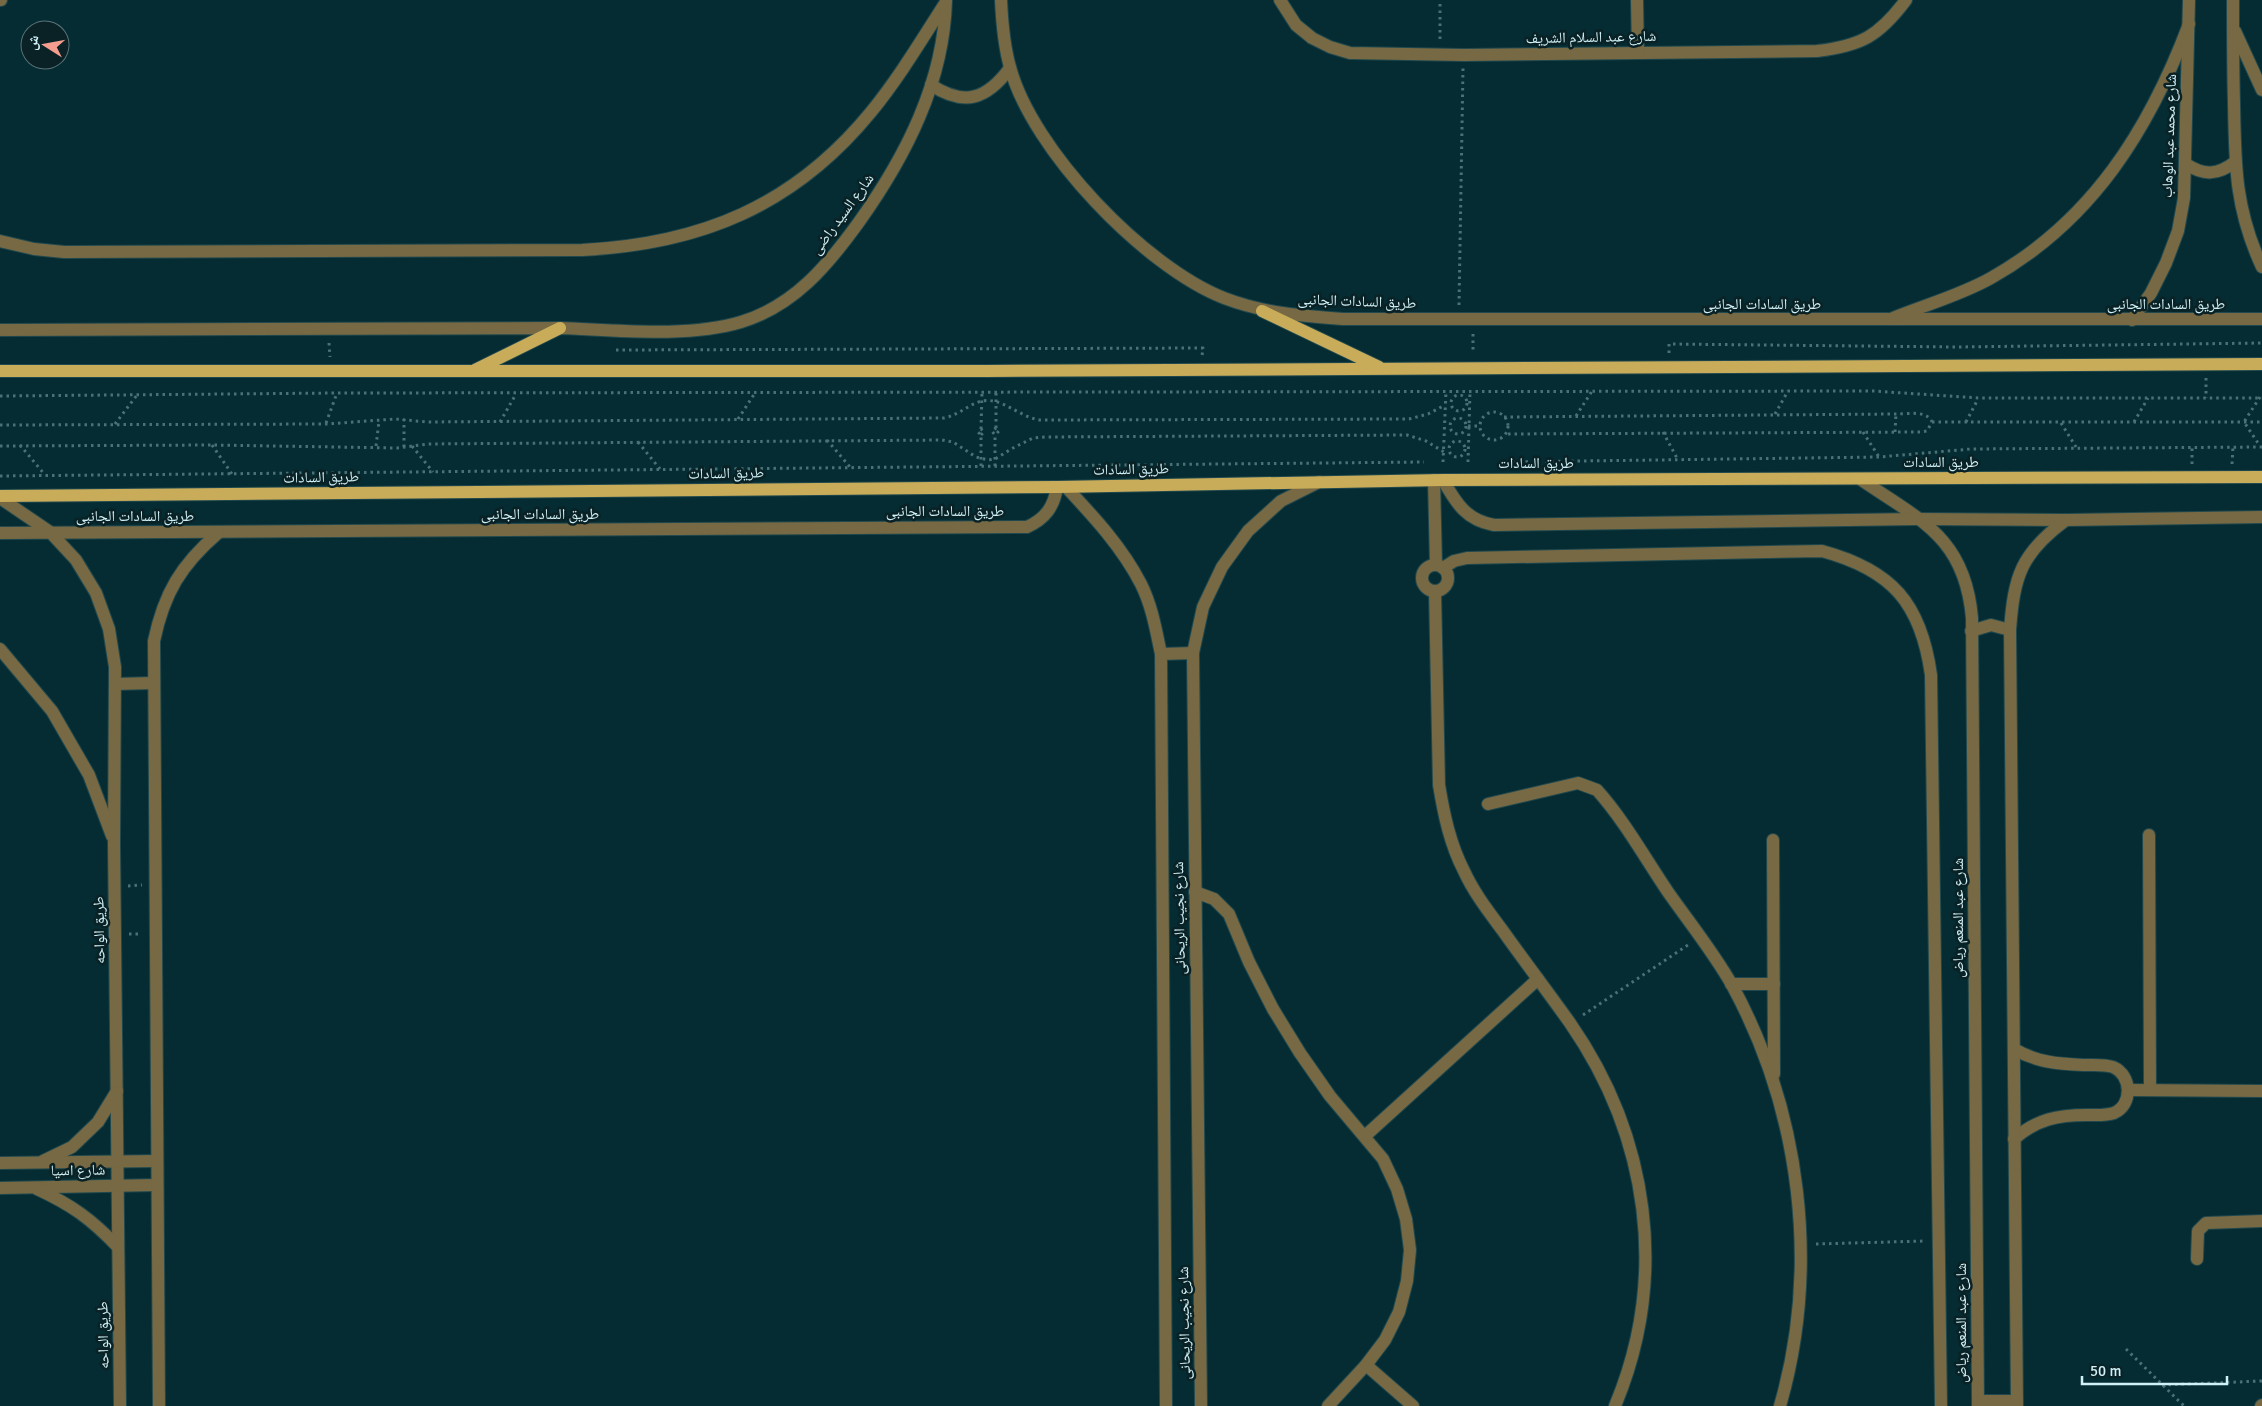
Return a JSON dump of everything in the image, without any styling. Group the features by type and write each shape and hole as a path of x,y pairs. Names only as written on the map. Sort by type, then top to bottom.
{"main road":[{"path":"1262,311 1383,369"},
{"path":"472,371 560,328"},
{"path":"0,371 1202,370 2261,364"},
{"name":"طريق السادات","path":"0,497 1062,487 1438,480 2262,476"}],"street":[{"path":"1001,0 1004,38 1010,68 1034,121 1067,169 1105,212 1148,251 1185,277 1222,297 1262,311"},
{"name":"شارع عبد السلام الشريف","path":"1280,0 1296,25 1312,38 1330,47 1350,53 1440,55 1817,51 1843,48 1868,38 1883,27 1906,0"},
{"path":"1637,0 1638,53"},
{"name":"شارع محمد عبد الوهاب","path":"2132,320 2152,293 2178,232 2184,198 2186,164 2189,0"},
{"path":"2232,0 2235,162 2243,219 2262,267"},
{"path":"0,241 34,249 64,252 582,250 624,248 664,241 704,230 743,215 779,195 813,170 844,143 871,112 946,2"},
{"name":"شارع السيد راضى","path":"560,328 645,331 699,330 740,322 774,309 805,286 834,257 883,188 914,130 931,85 940,45 946,2"},
{"path":"1886,321 1990,278 2027,256 2061,229 2091,197 2122,158 2149,116 2171,71 2189,24"},
{"path":"2233,26 2262,90"},
{"path":"931,85 944,94 958,98 973,97 987,92 999,83 1010,68"},
{"path":"2186,164 2195,170 2216,173 2235,162"},
{"name":"طريق السادات الجانبى","path":"1262,311 1343,319 1886,321 2262,319"},
{"path":"0,330 560,328"},
{"name":"شارع عبد المنعم رياض","path":"1860,478 1936,533 1952,551 1963,572 1970,594 1972,631 1978,1404"},
{"path":"1438,480 1466,514 1474,519 1494,524 1917,518 2066,520 2262,517"},
{"path":"1438,480 1440,566 1448,574 1447,582 1442,588 1435,591 1426,587 1422,579 1422,575 1428,567 1440,566 1454,560 1467,558 1822,551 1851,559 1877,573 1899,593 1916,617 1924,638 1931,675 1942,1406"},
{"name":"شارع نجيب الريحانى","path":"1201,1406 1193,653 1203,608 1222,567 1243,538 1281,501 1319,482"},
{"name":"طريق السادات الجانبى","path":"0,533 1027,527 1041,520 1048,513 1062,487"},
{"name":"شارع نجيب الريحانى","path":"1062,487 1101,525 1123,554 1141,585 1154,619 1161,654 1166,1406"},
{"name":"طريق الواحه","path":"0,497 50,532 76,560 96,593 109,629 115,667 114,844 120,1406"},
{"path":"1978,1404 2017,1403 2010,630 2013,593 2020,571 2032,551 2047,534 2066,520"},
{"path":"159,1406 154,885 154,641 159,616 168,592 182,570 199,550 218,533"},
{"path":"1435,591 1439,785 1444,814 1461,864 1478,898 1570,1023 1596,1063 1616,1106 1632,1151 1642,1197 1646,1244 1644,1292 1637,1339 1624,1384 1615,1406"},
{"path":"1972,631 1991,626 2010,630"},
{"path":"0,649 52,712 89,775 114,844"},
{"path":"1161,654 1193,653"},
{"path":"115,684 153,683"},
{"path":"1488,804 1578,783 1596,790 1731,984 1755,1033 1774,1084 1790,1146 1797,1190 1801,1245 1800,1292 1794,1340 1780,1406"},
{"path":"2150,835 2150,1090"},
{"path":"1772,840 1774,1084"},
{"path":"1195,892 1214,899 1228,914 1273,1009 1296,1046 1330,1096 1366,1136 1383,1159 1397,1189 1406,1219 1410,1250 1407,1281 1399,1312 1385,1340 1366,1365 1328,1406"},
{"path":"1366,1136 1538,979"},
{"path":"1731,984 1774,984"},
{"path":"2014,1049 2032,1058 2052,1063 2111,1066 2124,1075 2128,1090 2127,1098 2116,1112 2108,1114 2063,1115 2049,1118 2036,1123 2014,1139"},
{"path":"2128,1090 2262,1091"},
{"path":"39,1162 72,1147 98,1122 117,1091"},
{"name":"شارع اسيا","path":"0,1163 156,1161"},
{"name":"شارع اسيا","path":"0,1188 157,1186"},
{"path":"34,1188 73,1207 94,1222 118,1247"},
{"path":"2197,1259 2198,1231 2206,1223 2262,1221"},
{"path":"1366,1365 1413,1406"}],"path":[{"path":"1440,0 1440,55"},
{"path":"1459,319 1464,55"},
{"path":"1669,391 1669,344 1957,346 2262,343"},
{"path":"616,350 1203,348 1201,392"},
{"path":"1443,462 1446,391"},
{"path":"1468,462 1470,391"},
{"path":"1575,416 1592,391"},
{"path":"1775,414 1788,391"},
{"path":"0,396 337,393 1873,391 1979,398 2261,398"},
{"path":"981,467 981,435 984,432 981,429 982,392"},
{"path":"995,466 995,434 999,431 996,428 996,392"},
{"path":"326,424 337,393"},
{"path":"737,420 755,393"},
{"path":"1458,393 1451,401 1452,408 1458,412"},
{"path":"1458,393 1464,397 1467,403 1464,409 1458,412"},
{"path":"500,422 516,394"},
{"path":"115,424 137,396"},
{"path":"1965,422 1979,398"},
{"path":"2134,422 2148,398"},
{"path":"2244,422 2261,398"},
{"path":"0,425 326,424 404,419 427,422 500,422 944,418 961,413 981,401 996,401 1020,415 1040,420 1409,419 1428,414 1445,404"},
{"path":"1458,412 1458,418"},
{"path":"1489,413 1500,414 1504,417 1896,414 1926,415 1932,422 1927,431 1505,434 1496,440 1490,440 1481,433 1480,426 1484,416 1489,413"},
{"path":"1896,414 1896,432"},
{"path":"1504,417 1508,426 1505,434"},
{"path":"1458,435 1452,432 1450,426 1452,421 1458,418 1464,420 1468,426"},
{"path":"404,419 404,447"},
{"path":"376,446 378,421"},
{"path":"1932,422 2262,422"},
{"path":"2060,422 2076,448"},
{"path":"2244,422 2261,447"},
{"path":"1444,426 1450,426"},
{"path":"1468,426 1480,426"},
{"path":"1458,435 1464,432 1468,426"},
{"path":"1663,432 1678,460"},
{"path":"1863,432 1879,457"},
{"path":"0,446 212,445 404,447 428,444 942,440 962,446 981,460 995,459 1033,438 1045,437 1407,435 1426,441 1444,452"},
{"path":"1457,441 1458,435"},
{"path":"827,440 850,468"},
{"path":"1457,441 1461,442 1465,448 1464,454 1457,460 1449,451 1451,444 1457,441"},
{"path":"638,442 661,470"},
{"path":"20,445 45,476"},
{"path":"212,445 232,474"},
{"path":"412,446 434,472"},
{"path":"1505,462 1879,457 1971,449 2261,447"},
{"path":"0,476 1450,462"},
{"path":"1462,462 1477,462"},
{"path":"115,886 154,885"},
{"path":"115,934 155,934"},
{"path":"1570,1023 1699,937"},
{"path":"1801,1245 1939,1240"},
{"path":"2126,1349 2184,1406"},
{"path":"2162,1384 2262,1381"}]}
